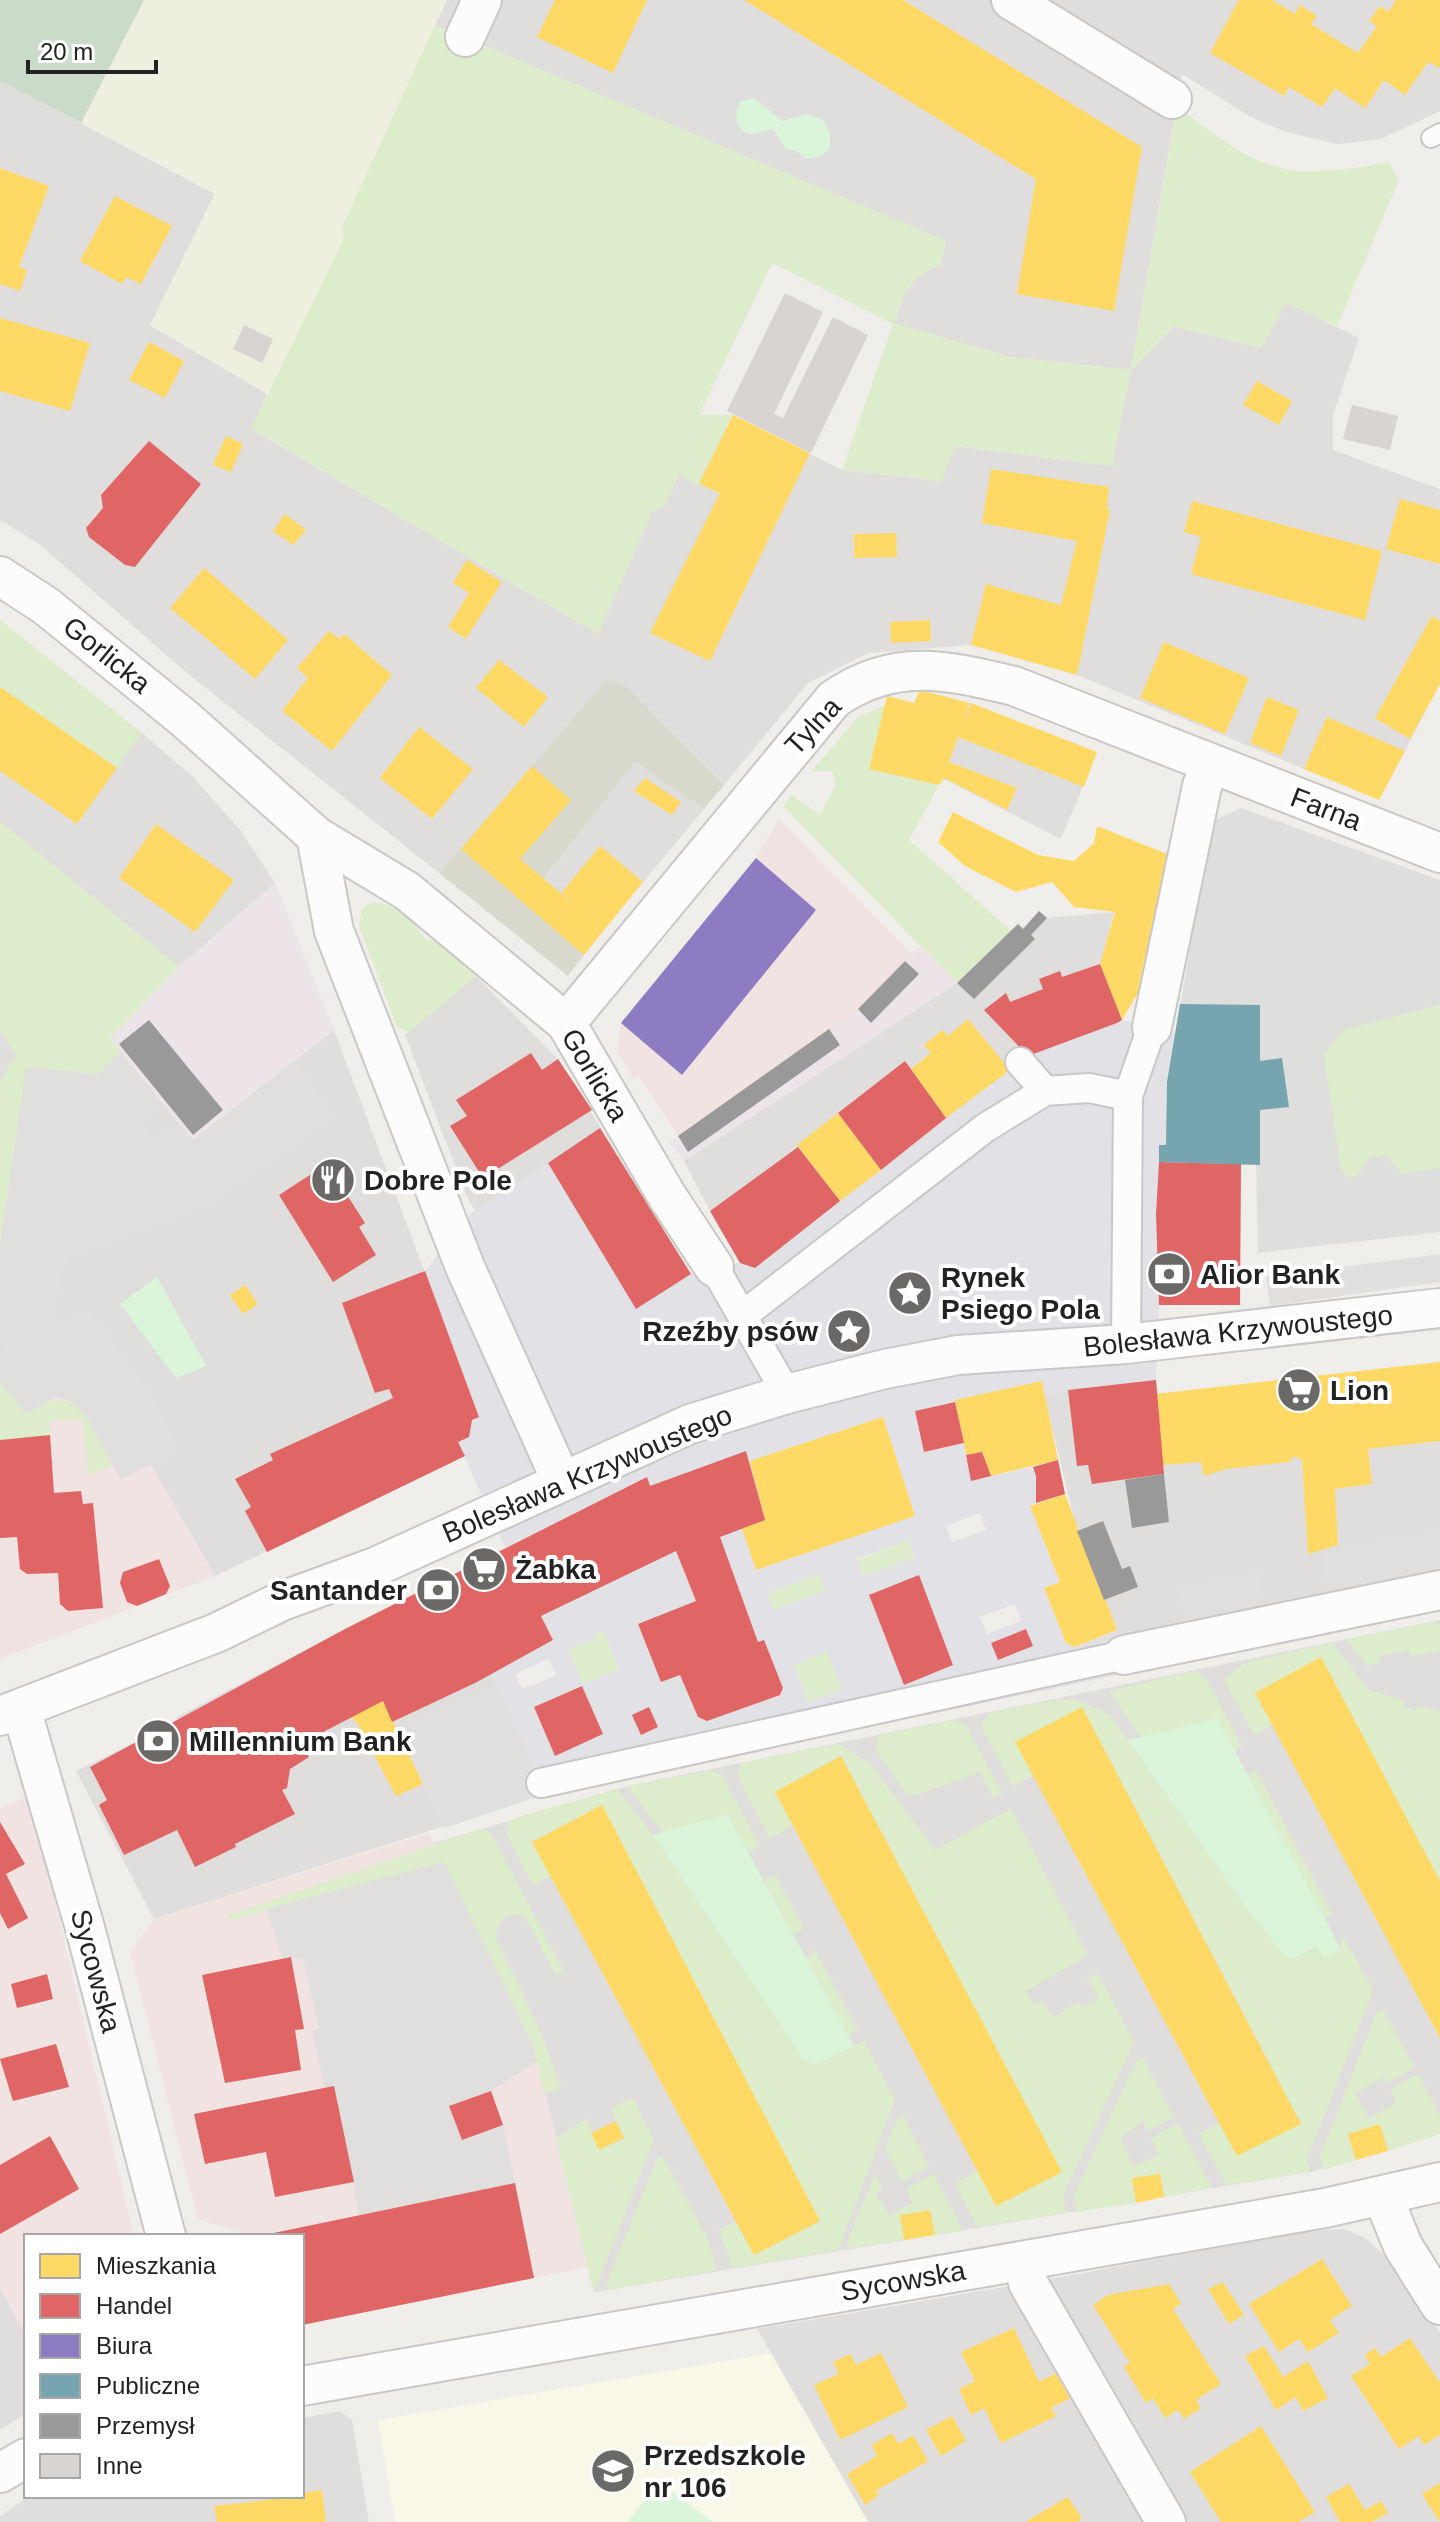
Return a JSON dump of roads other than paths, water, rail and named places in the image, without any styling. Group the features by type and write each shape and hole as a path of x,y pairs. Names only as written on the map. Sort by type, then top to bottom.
{"street":[{"path":"465,37 482,0"},
{"path":"1011,0 1172,99"},
{"name":"Gorlicka","path":"0,576 46,606 185,719 316,836 407,891 566,1023 787,1394"},
{"name":"Tylna","path":"566,1023 776,766 834,699 861,681 898,672 947,671 1014,686 1211,765"},
{"path":"1126,1344 1128,1096 1152,1027 1202,786 1211,765"},
{"name":"Farna","path":"1211,765 1440,853"},
{"path":"316,836 339,945 460,1255 561,1480"},
{"path":"1020,1062 1045,1091"},
{"path":"742,1316 985,1128 1045,1091 1089,1088 1128,1096"},
{"name":"Bolesława Krzywoustego","path":"10,1712 216,1633 282,1601 375,1567 690,1424 787,1394 885,1369 958,1355 1126,1344 1440,1308"},
{"path":"541,1783 1124,1655 1440,1590"},
{"name":"Sycowska","path":"10,1712 85,1928 165,2234"},
{"name":"Sycowska","path":"304,2386 1383,2197 1440,2182"},
{"path":"1383,2197 1403,2246 1440,2305"},
{"path":"1025,2261 1028,2283 1166,2522"},
{"path":"0,2473 24,2459"}],"place":[{"name":"Dobre Pole","path":"333,1180"},
{"name":"Alior Bank","path":"1169,1274"},
{"name":"Rynek Psiego Pola","path":"910,1293"},
{"name":"Rzeźby psów","path":"849,1331"},
{"name":"Lion","path":"1299,1390"},
{"name":"Żabka","path":"484,1569"},
{"name":"Santander","path":"438,1590"},
{"name":"Millennium Bank","path":"158,1741"},
{"name":"Przedszkole nr 106","path":"613,2471"}]}
